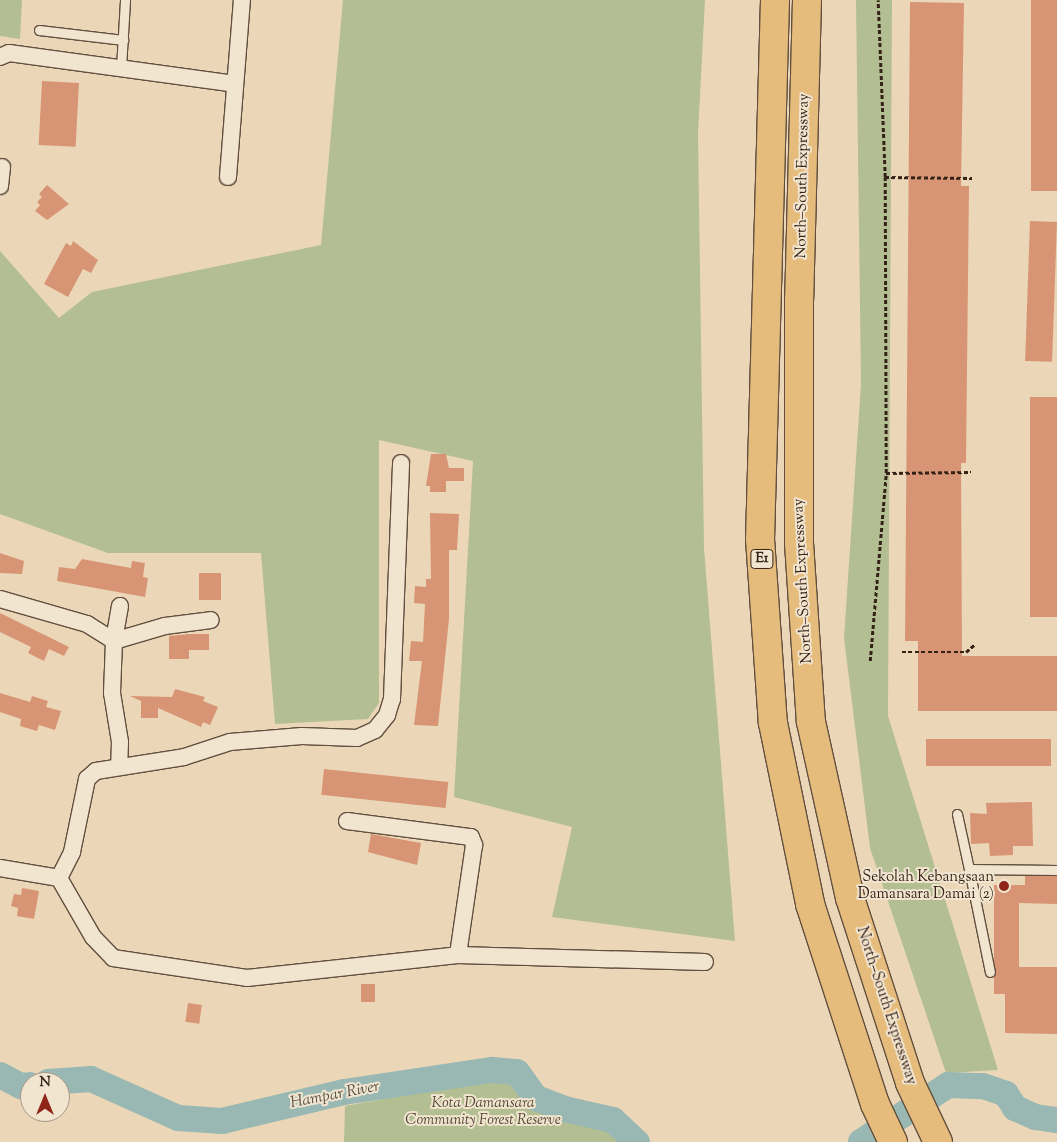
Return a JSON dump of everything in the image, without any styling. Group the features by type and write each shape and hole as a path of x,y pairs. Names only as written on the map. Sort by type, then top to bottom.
{"highway":[{"name":"E1","path":"775,0 760,538 773,723 810,904 875,1104 893,1142"},
{"name":"North–South Expressway","path":"807,0 800,299 799,543 811,722 850,898 910,1084 937,1140"}],"street":[{"path":"228,177 242,0"},
{"path":"0,57 9,53 235,84"},
{"path":"0,186 2,166"},
{"path":"59,878 72,852 89,776 118,767 184,757 230,742 302,736 357,738 375,730 387,715 392,699 401,463"},
{"path":"0,599 87,624 114,641 165,626 211,620"},
{"path":"118,767 120,742 112,692 114,641 120,606"},
{"path":"347,821 471,837 474,845 458,955"},
{"path":"0,868 59,878"},
{"path":"59,878 93,937 113,958 247,978 458,955 706,962"}],"lane":[{"path":"121,68 125,0"},
{"path":"39,30 123,40"},
{"path":"957,814 990,972"},
{"path":"969,869 1057,870"}],"path":[{"path":"870,661 886,473 886,177 878,0"},
{"path":"886,177 972,178"},
{"path":"886,473 971,472"},
{"path":"902,652 966,652 974,645"}],"green space":[{"path":"0,0 22,0 20,39 0,36"},
{"path":"343,0 705,0 698,134 704,548 735,941 552,917 572,827 454,797 473,461 379,440 379,703 368,719 275,724 261,553 108,553 0,514 0,251 59,318 92,292 321,245"},
{"path":"856,0 892,0 888,716 998,1070 946,1073 870,848 844,638 861,384"},
{"name":"Kota Damansara Community Forest Reserve","path":"483,1081 514,1082 531,1103 562,1119 608,1129 622,1142 344,1142 345,1106"}],"building":[{"path":"1031,0 1057,0 1057,191 1031,191"},
{"path":"910,2 964,3 961,186 969,186 966,463 961,463 962,656 1057,656 1057,711 918,711 918,641 905,641"},
{"path":"42,81 79,83 76,147 39,145"},
{"path":"47,185 69,204 47,220 35,211 40,205 37,202 42,197 39,194"},
{"path":"1030,221 1057,222 1052,362 1025,361"},
{"path":"73,241 98,260 91,273 83,269 68,297 44,284 66,243 71,246"},
{"path":"1030,397 1057,397 1057,617 1030,617"},
{"path":"431,454 446,454 449,468 464,468 464,481 446,481 446,492 430,492 430,486 426,486"},
{"path":"430,513 459,514 457,550 449,550 449,619 438,726 414,725 422,661 409,661 411,641 423,642 425,604 414,603 415,586 426,587 426,579 431,579"},
{"path":"0,553 24,561 22,574 0,573"},
{"path":"82,559 131,568 132,561 145,563 143,577 148,578 145,597 57,581 59,567 75,569"},
{"path":"199,573 221,573 221,600 199,600"},
{"path":"0,613 69,647 64,656 49,649 44,661 28,653 31,647 0,632"},
{"path":"209,634 209,650 189,650 189,659 169,659 169,636"},
{"path":"175,689 205,697 203,701 218,707 210,725 203,722 201,727 158,708 158,718 141,718 141,701 130,696 172,697"},
{"path":"0,693 30,702 32,696 48,701 46,707 61,711 55,730 39,725 37,731 20,726 21,719 0,712"},
{"path":"926,739 1051,739 1051,766 926,766"},
{"path":"324,769 448,782 446,808 321,795"},
{"path":"1032,802 1033,846 1013,846 1013,855 990,856 989,843 971,844 970,813 987,814 986,803"},
{"path":"371,834 421,843 417,865 368,852"},
{"path":"1025,876 1057,876 1057,904 1019,903 1019,967 1057,967 1057,1034 1005,1033 1005,994 994,994 994,885 1025,885"},
{"path":"22,888 39,891 34,919 17,916 18,908 11,906 14,894 21,895"},
{"path":"361,984 375,984 375,1002 361,1002"},
{"path":"188,1003 202,1005 199,1024 185,1022"}],"waterway":[{"name":"Hampar River","path":"70,1080 91,1079 178,1118 222,1121 344,1092 492,1070 517,1072 536,1098 564,1109 613,1120 637,1142"},
{"name":"Hampar River","path":"0,1075 20,1085"},
{"name":"Hampar River","path":"861,1142 948,1085 983,1086 1006,1094 1015,1108 1035,1117 1057,1120"}],"place":[{"name":"Sekolah Kebangsaan Damansara Damai (2)","path":"1004,886"}]}
